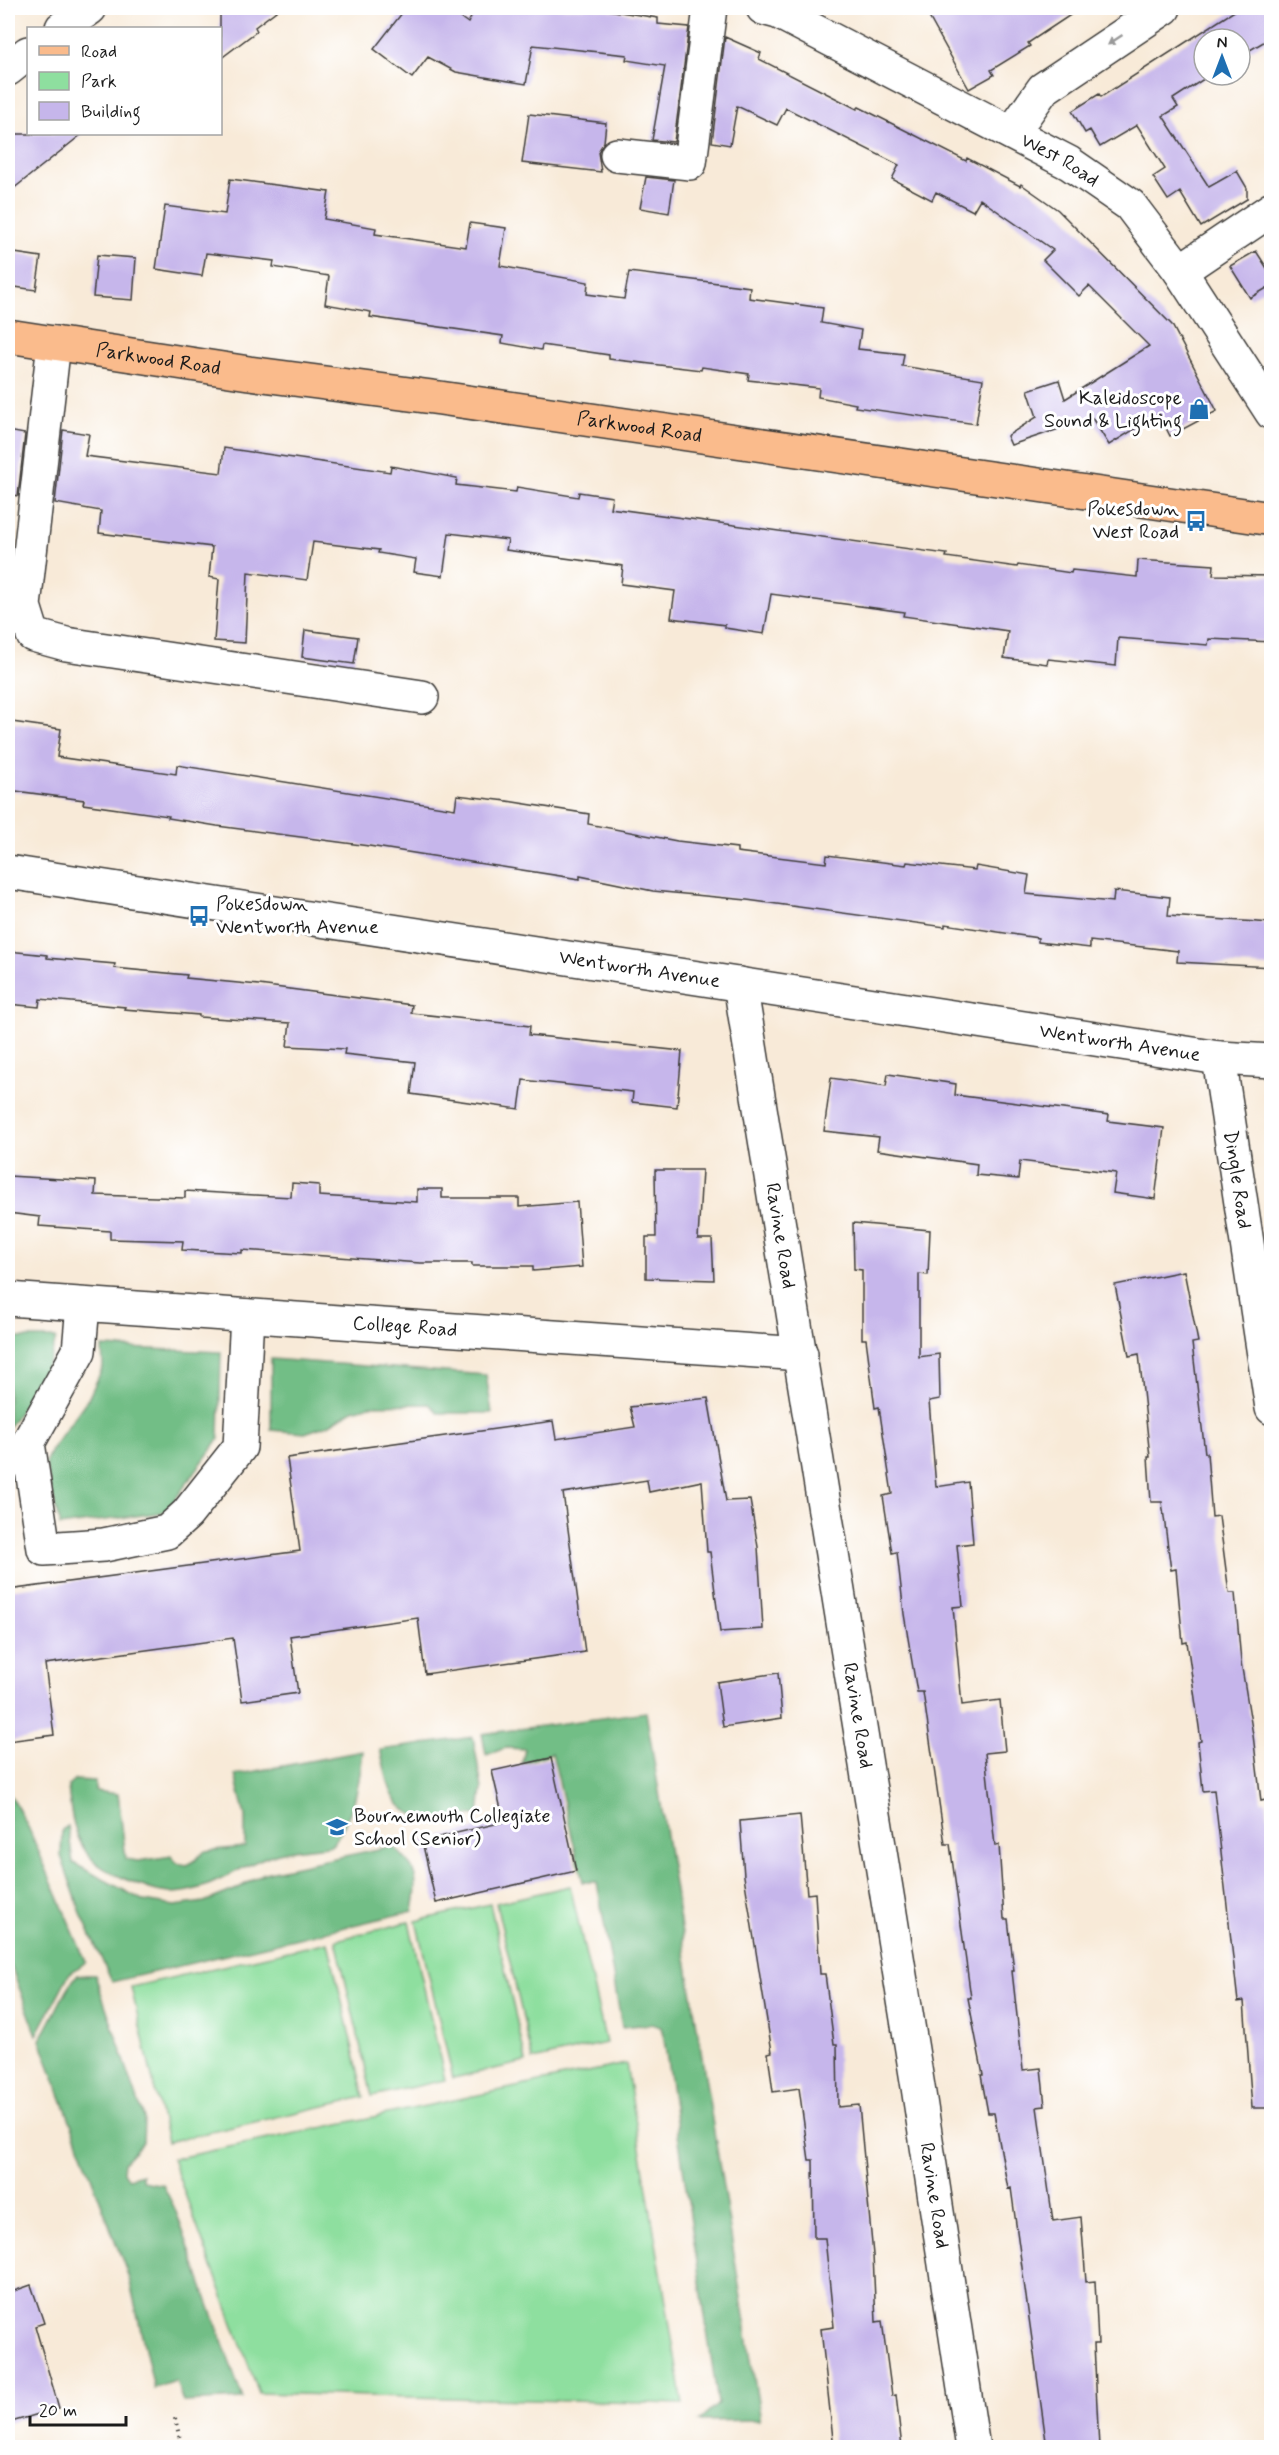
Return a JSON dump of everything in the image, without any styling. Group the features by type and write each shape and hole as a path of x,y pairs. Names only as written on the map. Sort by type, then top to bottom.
{"main road":[{"name":"Parkwood Road","path":"8,336 249,373 440,398 1272,519"}],"street":[{"path":"63,27 90,8"},
{"path":"617,155 690,163 710,8"},
{"name":"West Road","path":"763,8 778,12 1069,163 1130,205 1180,271 1272,413"},
{"path":"1011,133 1043,89 1164,8"},
{"path":"8,69 27,54"},
{"path":"1180,271 1272,209"},
{"path":"54,343 24,606 33,635 66,644 422,697"},
{"name":"Wentworth Avenue","path":"8,872 1219,1058 1272,1062"},
{"name":"Ravine Road","path":"740,984 918,2087 973,2448"},
{"name":"Dingle Road","path":"1219,1058 1272,1408"},
{"name":"College Road","path":"8,1299 801,1354"},
{"path":"83,1305 79,1351 28,1443 44,1548 104,1545 167,1532 187,1514 240,1447 247,1316"}],"path":[{"path":"175,2418 182,2448"}],"green space":[{"path":"8,1338 56,1338 43,1374 8,1428"},
{"path":"102,1347 221,1352 219,1439 166,1512 60,1526 45,1463 51,1450 89,1397 103,1367"},
{"path":"271,1359 486,1375 492,1413 439,1413 429,1404 370,1405 353,1410 328,1425 305,1433 271,1430"},
{"path":"646,1712 759,2420 699,2421 718,2404 664,2039 661,2027 651,2024 622,2027 597,1882 583,1882 552,1753 522,1763 525,1749 506,1748 486,1755 482,1734"},
{"path":"473,1737 482,1789 479,1814 454,1818 429,1818 417,1816 398,1803 389,1786 380,1750"},
{"path":"363,1751 354,1800 346,1822 332,1845 277,1853 197,1889 184,1892 161,1892 110,1872 96,1863 86,1852 74,1825 68,1786 75,1780 95,1781 95,1791 118,1794 126,1859 138,1861 172,1856 176,1863 187,1865 196,1860 204,1851 245,1847 245,1816 235,1775"},
{"path":"8,1794 29,1829 86,1962 69,1974 37,2035 8,1958"},
{"path":"68,1826 73,1863 144,1901 175,1906 204,1902 237,1889 264,1873 392,1846 412,1868 416,1882 413,1911 112,1982 82,1916 61,1856 62,1830"},
{"path":"570,1886 606,2043 533,2060 496,1903"},
{"path":"490,1904 526,2062 453,2078 416,1921"},
{"path":"409,1922 445,2080 372,2096 336,1940"},
{"path":"328,1942 364,2097 167,2142 131,1987"},
{"path":"77,1975 95,1975 144,2118 143,2142 124,2162 123,2172 129,2178 142,2174 142,2181 163,2185 175,2209 243,2399 183,2402 176,2381 154,2388 129,2278 40,2040 66,1990"},
{"path":"626,2064 683,2404 259,2393 172,2159"}],"building":[{"path":"220,8 280,8 255,27 257,31 222,57 222,27 220,27"},
{"path":"406,8 447,8 468,23 476,8 595,8 658,18 658,24 689,27 674,142 652,140 665,66 626,60 627,55 533,45 526,84 456,72 428,57 412,78 374,49"},
{"path":"924,8 1081,8 1028,43 1030,46 991,70 994,75 969,89"},
{"path":"1239,8 1272,8 1272,37 1252,49 1252,27 1210,27"},
{"path":"725,37 761,53 759,59 857,109 859,107 966,161 967,158 1020,186 1021,184 1058,210 1172,325 1217,411 1170,436 1159,414 1109,445 1092,418 1011,445 1007,436 1037,417 1028,390 1059,380 1065,399 1149,346 1089,286 1079,296 1043,260 1053,250 980,199 973,211 936,192 932,200 892,179 899,165 786,108 777,125 737,106 730,145 712,142"},
{"path":"1192,38 1192,87 1173,99 1178,107 1163,116 1209,187 1237,171 1247,188 1247,199 1201,227 1180,192 1168,200 1153,177 1165,169 1137,125 1100,147 1090,130 1085,133 1072,111 1099,94 1101,97"},
{"path":"529,114 606,123 604,142 598,152 601,172 522,163"},
{"path":"8,134 81,135 8,193"},
{"path":"646,177 674,180 669,213 640,208"},
{"path":"230,179 329,192 324,219 376,228 375,234 466,247 470,223 506,228 500,266 588,282 587,294 624,299 629,272 750,287 749,298 823,308 821,323 861,330 858,349 904,354 902,366 983,379 976,424 855,407 856,404 818,397 819,388 748,380 749,374 702,367 701,370 609,359 609,355 542,345 541,350 502,343 503,336 370,317 371,312 325,304 329,276 273,267 274,261 206,253 202,276 156,269 165,206 225,214"},
{"path":"1256,251 1272,276 1272,285 1250,298 1230,266"},
{"path":"8,252 41,257 36,290 8,286"},
{"path":"97,255 136,258 133,300 93,297"},
{"path":"63,430 89,434 85,456 221,473 224,448 390,472 391,466 457,478 456,485 516,492 517,487 578,497 579,492 612,497 610,508 947,554 946,557 1017,567 1018,565 1071,573 1072,570 1137,577 1138,560 1214,565 1213,575 1272,576 1272,642 1209,639 1208,645 1118,638 1116,666 1048,659 1047,664 1004,658 1008,631 903,616 904,612 771,594 764,634 725,628 725,625 671,618 675,591 621,584 623,566 506,550 508,540 449,533 443,576 414,572 416,559 378,553 379,550 313,542 307,580 248,572 245,643 214,641 219,579 209,577 212,547 99,533 101,511 55,503"},
{"path":"8,431 25,434 18,496 8,494"},
{"path":"305,630 358,637 354,664 302,657"},
{"path":"12,722 61,729 57,757 176,774 177,765 455,809 457,795 507,801 589,814 588,824 677,841 737,848 737,852 826,863 827,855 906,865 907,862 975,870 976,866 1029,875 1026,894 1113,902 1114,891 1170,897 1168,916 1272,923 1272,967 1177,962 1178,951 1090,941 1090,948 1038,942 1038,938 945,924 945,927 747,900 653,891 580,876 580,879 369,846 217,826 168,818 169,816 83,804 84,800 8,790 8,752"},
{"path":"8,951 47,955 47,958 115,964 114,968 187,975 186,978 412,1005 411,1013 530,1026 529,1035 682,1051 677,1107 632,1102 633,1092 523,1080 519,1109 411,1094 415,1062 344,1054 345,1049 287,1046 290,1023 199,1017 199,1015 40,999 39,1007 8,1004"},
{"path":"888,1074 956,1084 955,1095 1109,1115 1108,1121 1164,1128 1155,1199 1113,1193 1116,1173 1020,1161 1018,1179 976,1175 977,1164 877,1150 879,1137 824,1131 831,1078 886,1086"},
{"path":"655,1170 702,1170 698,1239 712,1239 714,1280 646,1278 646,1237 656,1237"},
{"path":"8,1176 96,1181 95,1195 185,1198 185,1191 291,1197 292,1183 319,1185 319,1196 417,1202 417,1189 442,1189 442,1198 519,1198 519,1207 577,1202 582,1267 533,1271 533,1266 472,1266 472,1263 420,1263 242,1250 242,1253 182,1250 183,1241 110,1239 110,1231 39,1226 40,1217 8,1213"},
{"path":"853,1223 930,1230 928,1275 919,1274 919,1357 939,1354 940,1399 929,1401 936,1487 968,1482 973,1543 957,1545 963,1606 953,1607 962,1705 1000,1700 1005,1751 985,1753 995,1846 999,1845 1004,1919 1008,1919 1023,2070 1041,2068 1045,2106 1037,2107 1053,2221 1081,2217 1086,2282 1095,2281 1098,2344 1094,2344 1099,2448 1047,2448 1011,2188 1008,2189 994,2113 988,2113 968,1998 971,1998 950,1844 945,1844 923,1692 917,1692 904,1614 897,1552 892,1553 883,1496 892,1494 879,1407 875,1408 866,1339 862,1339 862,1270 854,1269"},
{"path":"1184,1271 1198,1342 1192,1343 1205,1453 1207,1453 1212,1517 1219,1516 1229,1593 1235,1593 1241,1662 1261,1801 1266,1800 1272,1849 1272,2108 1252,2108 1244,2001 1238,2002 1214,1790 1203,1791 1198,1742 1201,1741 1187,1642 1183,1643 1176,1569 1171,1570 1162,1502 1151,1502 1148,1457 1150,1457 1139,1354 1129,1356 1115,1285"},
{"path":"708,1398 726,1501 750,1500 758,1547 763,1629 720,1632 710,1552 707,1552 702,1481 649,1492 647,1480 563,1493 585,1652 425,1674 418,1618 290,1636 298,1693 242,1701 233,1638 45,1664 54,1735 8,1741 8,1590 300,1551 287,1458 553,1421 556,1439 635,1427 630,1407"},
{"path":"778,1673 782,1718 723,1727 717,1682"},
{"path":"551,1758 576,1871 436,1903 422,1841 504,1822 492,1771"},
{"path":"800,1815 807,1894 815,1893 820,1974 825,1974 834,2044 837,2044 838,2107 859,2105 873,2255 876,2322 882,2321 892,2396 896,2395 902,2448 834,2448 821,2329 834,2327 825,2238 814,2238 813,2160 809,2160 799,2088 773,2092 768,2053 772,2052 744,1876 740,1821"},
{"path":"31,2285 44,2323 35,2326 59,2408 8,2423 8,2293"}],"place":[{"name":"Kaleidoscope Sound & Lighting","path":"1199,409"},
{"name":"Pokesdown West Road","path":"1196,521"},
{"name":"Pokesdown Wentworth Avenue","path":"199,916"},
{"name":"Bournemouth Collegiate School (Senior)","path":"337,1827"}]}
